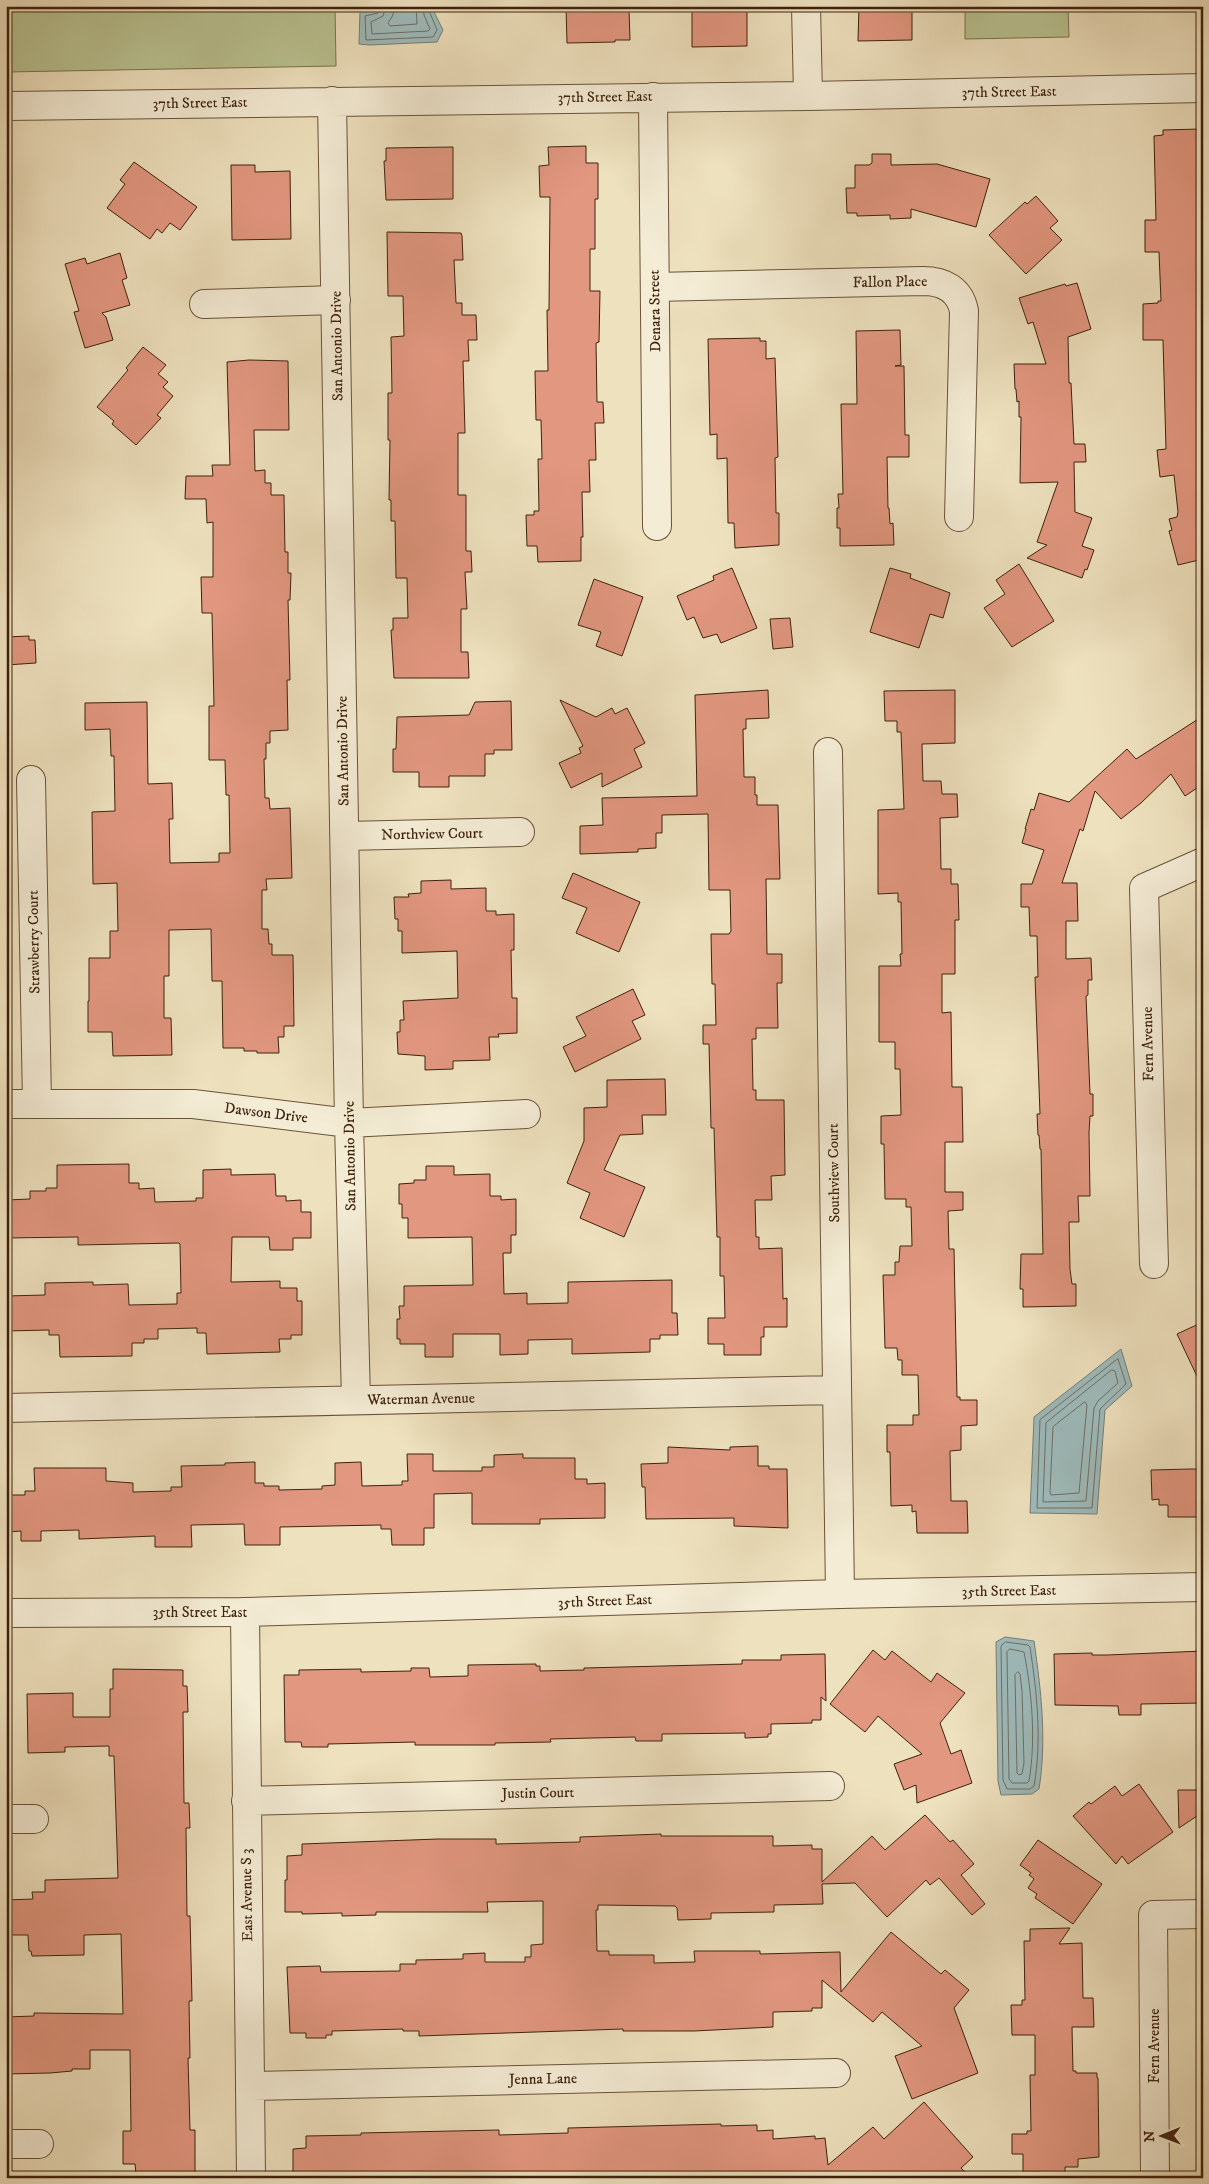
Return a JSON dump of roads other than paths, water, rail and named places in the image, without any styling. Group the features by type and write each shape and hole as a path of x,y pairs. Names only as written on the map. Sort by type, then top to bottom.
{"street":[{"path":"806,6 808,96"},
{"name":"37th Street East","path":"6,106 654,96 808,96 1203,88"},
{"name":"Denara Street","path":"654,96 657,526"},
{"name":"San Antonio Drive","path":"332,101 349,1123 356,1400"},
{"name":"Fallon Place","path":"655,287 923,281 937,281 946,284 956,292 964,311 958,517"},
{"path":"204,304 336,300"},
{"name":"Southview Court","path":"828,752 840,1594"},
{"name":"Strawberry Court","path":"31,780 37,1104"},
{"name":"Northview Court","path":"344,836 520,832"},
{"name":"Fern Avenue","path":"1154,1264 1144,888 1203,862"},
{"name":"Dawson Drive","path":"6,1104 193,1104 349,1123 526,1114"},
{"name":"Waterman Avenue","path":"6,1408 836,1390"},
{"name":"35th Street East","path":"6,1613 245,1612 840,1594 1203,1587"},
{"name":"East Avenue S 3","path":"245,1612 251,2178"},
{"name":"Justin Court","path":"246,1801 830,1786"},
{"path":"6,1819 34,1819"},
{"name":"Fern Avenue","path":"1154,2178 1153,1915 1203,1914"},
{"name":"Jenna Lane","path":"250,2086 836,2073"},
{"path":"6,2144 38,2144"}],"water":[{"path":"380,6 434,6 434,12 443,30 437,42 359,44 360,11"},
{"path":"1121,1349 1132,1386 1105,1410 1097,1514 1030,1513 1034,1417"},
{"path":"1005,1637 1034,1641 1041,1696 1043,1752 1039,1789 1032,1794 1001,1795 998,1781 996,1642"}]}
